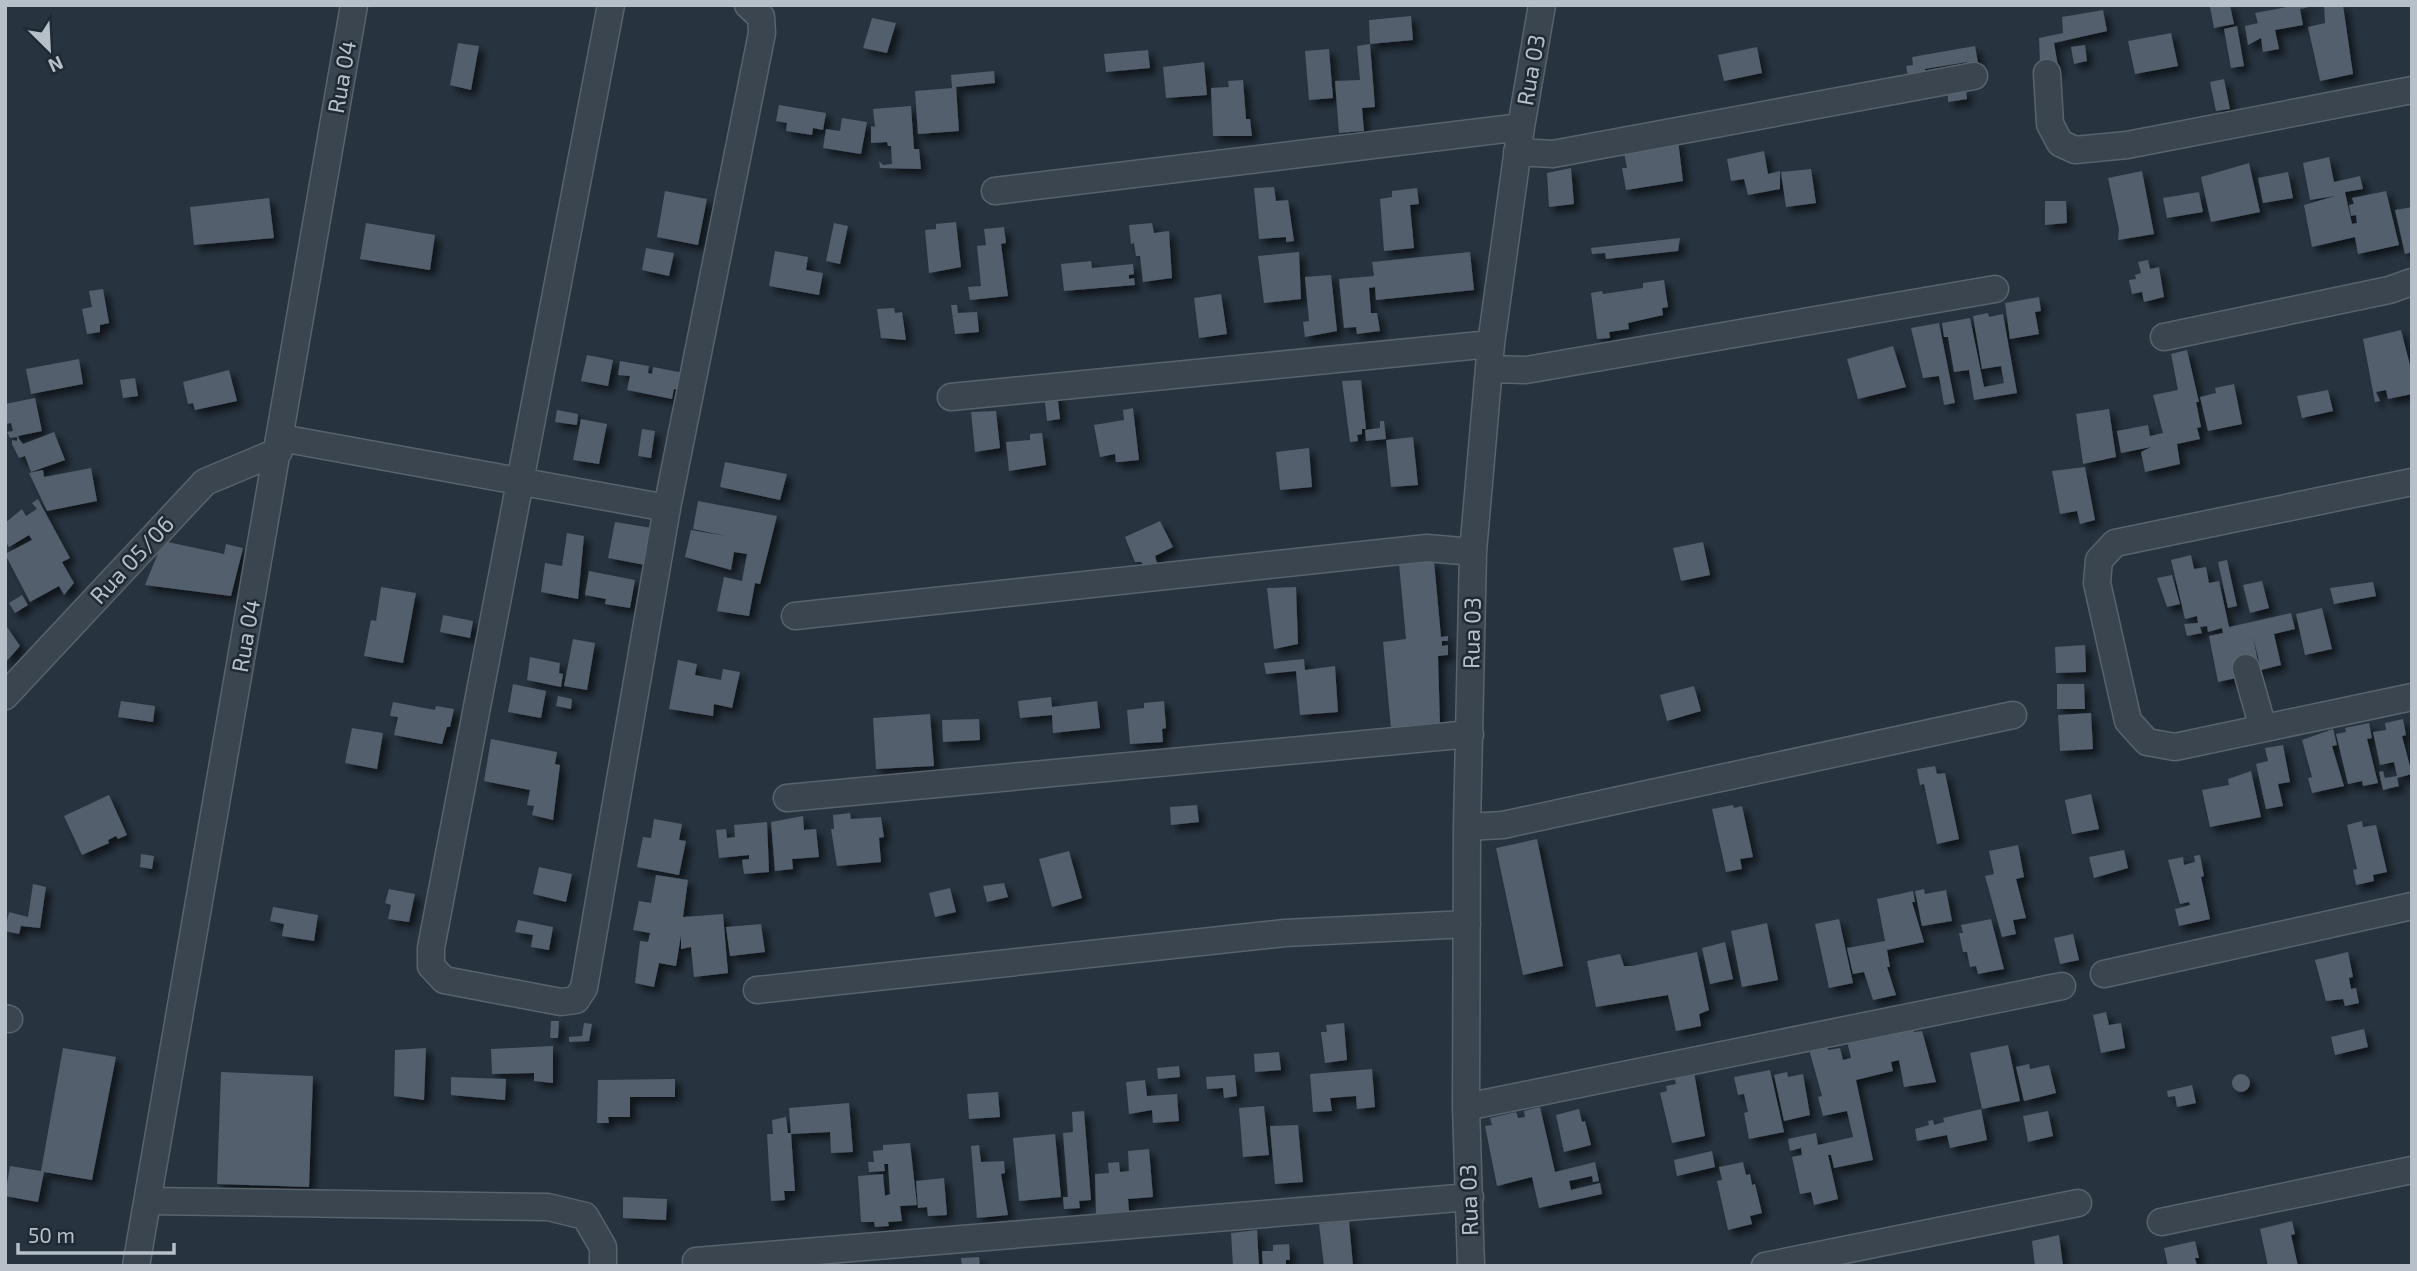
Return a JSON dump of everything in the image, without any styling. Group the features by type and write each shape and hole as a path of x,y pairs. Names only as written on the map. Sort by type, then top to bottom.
{"street":[{"name":"Rua 04","path":"136,1266 354,5"},
{"path":"611,5 431,948 431,966 444,980 561,1002 576,1000 584,988 667,509 762,33 761,17 748,5"},
{"name":"Rua 03","path":"1471,1266 1466,1107 1467,827 1473,552 1490,357 1519,139 1542,5"},
{"path":"2047,73 2050,124 2060,142 2075,149 2127,145 2412,90"},
{"path":"995,191 1519,139 1553,154 1974,76"},
{"path":"2164,337 2389,290 2412,282"},
{"path":"951,397 1490,357 1526,370 1995,289"},
{"path":"280,444 667,509"},
{"name":"Rua 05/06","path":"5,696 205,482 280,444"},
{"path":"2412,482 2115,543 2099,559 2097,583 2128,721 2147,742 2175,747 2412,697"},
{"path":"795,615 1427,548 1473,552"},
{"path":"2245,668 2263,728"},
{"path":"1467,827 1503,825 2013,715"},
{"path":"787,798 1470,734"},
{"path":"2104,974 2412,906"},
{"path":"757,990 1285,933 1467,923"},
{"path":"1466,1107 2062,986"},
{"path":"2161,1222 2412,1170"},
{"path":"696,1261 1470,1197"},
{"path":"148,1201 548,1207 585,1216 603,1247 603,1266"},
{"path":"1765,1266 2078,1203"}],"building":[{"path":"2230,5 2234,24 2214,28 2210,7"},
{"path":"2298,5 2313,6 2300,9 2303,25 2275,30 2279,49 2263,52 2261,38 2248,45 2245,26 2258,23 2255,13"},
{"path":"2324,5 2343,5 2353,74 2320,81 2308,27 2325,23"},
{"path":"2103,10 2107,31 2054,43 2059,72 2040,63 2039,38 2063,33 2062,17"},
{"path":"1411,16 1413,40 1370,44 1369,20"},
{"path":"872,18 896,23 887,53 863,48"},
{"path":"2237,26 2244,66 2231,68 2224,29"},
{"path":"2171,33 2178,66 2135,74 2128,41"},
{"path":"458,43 479,46 471,90 450,85"},
{"path":"1370,44 1375,107 1362,108 1364,131 1339,133 1335,81 1360,80 1357,46"},
{"path":"2085,45 2087,61 2074,64 2071,47"},
{"path":"1975,46 1979,68 1969,70 1967,62 1925,69 1926,78 1909,81 1906,66 1913,65 1912,57"},
{"path":"1757,47 1762,73 1724,81 1718,55"},
{"path":"1329,49 1333,98 1309,100 1305,51"},
{"path":"1148,50 1150,68 1106,72 1104,54"},
{"path":"1204,62 1207,95 1166,98 1163,67"},
{"path":"994,71 995,83 956,87 959,131 918,134 915,91 952,88 951,75"},
{"path":"2224,79 2230,109 2216,111 2210,82"},
{"path":"1243,80 1246,119 1250,119 1252,136 1213,136 1211,88 1229,87 1228,81"},
{"path":"1966,89 1967,99 1948,102 1948,92"},
{"path":"779,105 826,113 823,130 813,128 812,135 786,131 787,123 776,121"},
{"path":"911,106 914,149 919,149 921,169 880,168 879,161 883,165 892,164 891,146 888,146 887,142 871,143 871,126 875,127 873,109"},
{"path":"842,118 867,122 861,154 823,148 826,129 840,131"},
{"path":"1678,140 1683,181 1626,190 1622,168 1627,168 1624,153"},
{"path":"1764,151 1768,174 1780,171 1780,189 1748,195 1744,179 1731,181 1727,159"},
{"path":"2329,157 2334,182 2360,176 2363,189 2345,192 2352,224 2357,223 2356,215 2351,216 2349,205 2354,204 2352,198 2386,191 2399,245 2358,254 2355,237 2312,247 2304,205 2335,196 2310,200 2303,163"},
{"path":"2249,163 2260,212 2211,222 2201,177"},
{"path":"1571,168 1574,204 1549,207 1547,173"},
{"path":"1811,169 1816,203 1786,207 1781,172"},
{"path":"2142,171 2154,234 2118,240 2119,229 2108,178"},
{"path":"2288,172 2293,198 2263,203 2258,178"},
{"path":"1274,187 1276,201 1288,200 1294,241 1286,242 1286,237 1259,239 1254,188"},
{"path":"1417,188 1419,204 1410,205 1414,248 1384,251 1380,199 1392,197 1392,191"},
{"path":"665,191 707,199 698,245 657,237"},
{"path":"2199,192 2203,212 2167,218 2163,198"},
{"path":"269,198 274,238 194,245 190,207"},
{"path":"2045,201 2066,201 2067,223 2045,225"},
{"path":"2412,207 2412,252 2405,254 2395,210"},
{"path":"956,222 961,267 929,273 925,230 936,229 936,224"},
{"path":"366,223 435,235 430,270 360,259"},
{"path":"834,223 848,226 840,264 826,261"},
{"path":"1152,223 1154,233 1169,231 1172,278 1143,282 1140,256 1136,256 1134,243 1131,244 1129,225"},
{"path":"1004,227 1006,243 1001,244 1008,296 970,300 968,287 981,286 977,246 986,245 984,229"},
{"path":"1680,238 1678,251 1606,259 1605,253 1592,254 1591,248"},
{"path":"646,248 674,253 669,276 642,270"},
{"path":"775,251 808,257 806,270 823,273 819,295 769,286"},
{"path":"1299,252 1301,299 1264,303 1258,256"},
{"path":"1470,252 1474,290 1376,300 1375,287 1369,288 1371,313 1377,313 1380,331 1357,334 1356,327 1344,328 1339,279 1374,276 1372,262"},
{"path":"2148,260 2150,269 2159,267 2164,297 2144,302 2142,292 2132,294 2129,280 2136,279 2135,275 2141,273 2138,262"},
{"path":"1091,261 1092,268 1133,264 1134,274 1129,275 1129,279 1134,278 1135,285 1064,291 1061,264"},
{"path":"1331,275 1337,331 1305,337 1303,322 1309,321 1305,277"},
{"path":"1664,280 1668,307 1662,308 1663,315 1628,323 1629,329 1609,332 1610,338 1597,339 1591,293 1602,291 1603,294 1643,288 1643,283"},
{"path":"103,289 109,323 100,325 100,332 87,334 82,309 92,307 89,291"},
{"path":"1221,294 1227,334 1199,338 1194,298"},
{"path":"2039,297 2041,311 2035,312 2039,334 2010,339 2005,303"},
{"path":"951,305 957,305 958,313 977,312 979,332 955,334"},
{"path":"894,308 895,313 902,312 906,340 881,338 877,309"},
{"path":"1988,313 1989,317 2003,314 2017,393 1974,400 1969,370 1954,372 1948,337 1944,337 1942,323 1970,318 1984,387 2004,383 2001,366 1982,369 1973,316"},
{"path":"1939,323 1955,403 1944,405 1939,376 1923,378 1911,328"},
{"path":"2401,330 2412,373 2412,394 2388,399 2386,390 2376,392 2380,401 2375,402 2363,339"},
{"path":"1893,346 1906,387 1858,399 1847,359"},
{"path":"2187,350 2199,402 2196,402 2201,427 2197,428 2200,439 2177,444 2180,464 2145,472 2141,452 2151,447 2121,453 2117,431 2148,425 2150,436 2163,433 2153,395 2178,390 2171,354"},
{"path":"587,355 613,360 608,386 581,381"},
{"path":"79,359 83,384 31,394 26,369"},
{"path":"620,361 649,366 648,373 652,374 653,367 684,373 681,390 674,389 672,399 627,390 630,376 618,375"},
{"path":"229,370 237,401 195,410 193,403 188,404 183,382"},
{"path":"135,378 138,396 123,398 120,380"},
{"path":"1361,380 1366,429 1362,429 1362,434 1357,435 1358,441 1350,442 1342,381"},
{"path":"2234,384 2242,424 2208,431 2200,397 2216,393 2215,388"},
{"path":"2328,390 2333,411 2302,418 2297,396"},
{"path":"1057,392 1060,419 1047,421 1044,393"},
{"path":"35,398 42,431 18,436 19,439 23,444 54,432 65,460 31,472 25,456 19,458 12,444 12,440 17,441 17,437 10,438 7,432 13,431 11,423 5,424 5,404"},
{"path":"1133,408 1139,460 1116,462 1115,454 1100,457 1094,425 1124,420 1123,410"},
{"path":"2109,409 2116,457 2083,464 2076,414"},
{"path":"557,410 578,414 577,425 555,422"},
{"path":"996,411 1000,448 975,452 971,412"},
{"path":"581,419 607,424 599,464 573,460"},
{"path":"1380,421 1384,421 1386,439 1366,441 1365,430 1380,428"},
{"path":"642,429 655,431 651,458 638,456"},
{"path":"1042,433 1046,465 1009,471 1006,442 1030,440 1030,434"},
{"path":"1413,437 1418,485 1391,487 1386,440"},
{"path":"1309,448 1312,487 1280,490 1276,452"},
{"path":"725,462 787,474 780,500 720,487"},
{"path":"2085,467 2095,520 2080,524 2077,511 2060,514 2052,471"},
{"path":"91,468 97,501 47,511 29,473 43,470 44,477"},
{"path":"38,499 70,558 62,562 74,583 64,595 59,586 30,602 5,554 32,540 29,535 9,547 5,541 5,523 22,509 26,516 37,509 32,503"},
{"path":"698,501 777,516 760,584 755,583 749,616 717,611 724,577 742,581 747,554 734,552 731,570 685,557 691,530 726,536 693,529"},
{"path":"1160,521 1173,547 1155,556 1158,566 1152,569 1150,563 1144,566 1141,562 1135,562 1125,537"},
{"path":"615,522 652,528 645,565 608,558"},
{"path":"567,533 584,536 578,599 541,592 545,563 562,566"},
{"path":"163,541 224,554 226,544 243,548 231,596 145,585"},
{"path":"1703,542 1710,575 1681,581 1673,548"},
{"path":"2191,555 2194,569 2206,567 2209,583 2219,581 2229,627 2291,613 2295,629 2274,634 2281,665 2261,670 2253,636 2260,673 2218,682 2209,636 2223,633 2222,628 2208,632 2207,626 2200,627 2202,633 2187,636 2184,624 2198,623 2197,616 2185,619 2171,560"},
{"path":"2227,560 2237,606 2228,608 2218,562"},
{"path":"1434,561 1441,637 1448,636 1448,641 1442,641 1442,646 1448,645 1448,655 1438,656 1440,725 1391,729 1383,642 1406,639 1399,564"},
{"path":"589,571 635,580 630,608 605,604 606,599 585,595"},
{"path":"2172,575 2180,604 2167,607 2157,578"},
{"path":"2262,581 2269,608 2250,613 2243,585"},
{"path":"2373,582 2376,596 2334,604 2330,588"},
{"path":"381,587 416,593 403,663 364,656 371,620 376,621"},
{"path":"1296,587 1298,644 1274,649 1267,588"},
{"path":"22,595 28,605 15,613 9,603"},
{"path":"2322,608 2332,649 2305,655 2296,614"},
{"path":"443,615 473,621 470,638 440,632"},
{"path":"5,624 20,646 5,663"},
{"path":"573,639 595,643 587,690 564,686"},
{"path":"2085,645 2086,672 2056,673 2055,647"},
{"path":"530,657 560,663 559,673 563,674 561,687 527,680"},
{"path":"1304,659 1305,670 1335,666 1338,712 1300,715 1296,671 1266,674 1264,663"},
{"path":"678,660 697,664 695,675 721,680 723,669 740,672 732,708 714,704 713,716 669,709"},
{"path":"513,684 546,691 541,718 508,712"},
{"path":"2057,684 2084,684 2085,709 2057,709"},
{"path":"1694,686 1701,711 1667,721 1660,695"},
{"path":"558,696 572,699 571,709 556,706"},
{"path":"1051,697 1052,707 1097,701 1100,728 1053,733 1052,715 1020,718 1018,701"},
{"path":"121,701 155,706 153,722 118,717"},
{"path":"1164,701 1166,728 1162,729 1163,742 1130,744 1127,710 1144,708 1144,703"},
{"path":"393,702 435,710 436,706 454,709 442,744 394,735 398,717 390,716"},
{"path":"2091,713 2093,749 2060,751 2058,715"},
{"path":"930,714 934,766 876,769 873,718"},
{"path":"979,719 980,740 943,742 942,720"},
{"path":"2403,719 2406,735 2402,736 2412,774 2397,778 2399,786 2383,790 2379,772 2383,771 2385,778 2397,776 2394,762 2380,765 2373,732 2386,730 2385,723"},
{"path":"2369,723 2372,738 2367,739 2378,783 2363,786 2362,781 2348,784 2336,734 2346,732 2345,728"},
{"path":"352,728 383,733 377,769 345,763"},
{"path":"2333,729 2337,745 2332,746 2344,786 2312,793 2308,778 2312,777 2302,740"},
{"path":"491,739 557,752 555,764 560,765 553,820 532,815 534,806 527,805 530,790 484,781"},
{"path":"2283,745 2290,782 2278,784 2283,806 2266,809 2256,764 2268,761 2265,748"},
{"path":"1935,766 1937,774 1945,773 1959,839 1937,844 1924,784 1920,785 1917,769"},
{"path":"2251,771 2261,817 2210,827 2202,790 2229,785 2228,779"},
{"path":"2091,794 2099,829 2072,834 2065,800"},
{"path":"109,795 127,835 118,839 116,836 108,840 109,843 82,855 64,816"},
{"path":"1197,805 1199,822 1171,825 1170,807"},
{"path":"1733,805 1734,808 1742,806 1753,857 1740,859 1742,869 1726,872 1712,809"},
{"path":"850,813 851,819 881,817 884,837 879,838 881,862 837,866 831,829 834,829 833,815"},
{"path":"803,816 804,830 816,829 819,857 792,859 793,869 775,871 771,822"},
{"path":"654,819 682,824 679,840 686,841 679,875 637,867 643,837 651,838"},
{"path":"2362,821 2363,827 2376,825 2387,872 2373,875 2374,881 2356,885 2353,870 2357,869 2347,825"},
{"path":"767,822 769,872 744,874 742,860 749,859 749,855 719,858 716,830 726,829 727,838 735,837 734,825"},
{"path":"1537,839 1563,966 1523,975 1496,848"},
{"path":"2018,845 2024,877 2016,879 2026,918 2013,920 2016,934 2002,937 1985,876 1994,874 1989,851"},
{"path":"2124,850 2128,868 2094,878 2089,857"},
{"path":"1069,851 1082,898 1052,907 1039,859"},
{"path":"141,854 154,856 152,869 140,867"},
{"path":"2200,855 2204,876 2201,877 2210,919 2179,926 2175,909 2190,905 2189,902 2180,904 2168,860 2183,857 2184,865 2195,862 2194,856"},
{"path":"539,867 572,874 566,902 533,894"},
{"path":"656,875 688,880 683,917 723,914 728,973 694,977 691,947 681,949 681,935 676,966 659,963 654,987 635,983 640,941 648,942 650,933 633,930 639,901 651,903"},
{"path":"1004,883 1008,897 987,902 983,886"},
{"path":"33,884 46,887 40,928 21,926 19,934 5,931 9,912 28,917"},
{"path":"950,888 956,912 935,917 929,893"},
{"path":"389,889 415,894 409,922 388,919 391,905 385,903"},
{"path":"1924,889 1925,894 1946,890 1952,921 1922,926 1915,891"},
{"path":"1913,891 1915,902 1912,902 1924,942 1887,950 1890,967 1887,967 1896,995 1873,1000 1864,972 1853,974 1847,948 1885,941 1877,899"},
{"path":"273,907 318,915 314,941 282,936 284,924 270,921"},
{"path":"1839,919 1853,983 1829,988 1815,924"},
{"path":"1991,919 2004,969 1978,974 1976,966 1970,967 1967,952 1963,952 1959,933 1963,933 1961,925"},
{"path":"518,920 553,927 549,950 531,947 533,935 515,932"},
{"path":"1767,923 1778,980 1742,987 1731,931"},
{"path":"761,924 765,952 730,956 726,927"},
{"path":"2073,934 2079,960 2060,964 2054,938"},
{"path":"1725,942 1733,979 1710,984 1702,948"},
{"path":"1697,952 1709,1010 1699,1014 1701,1026 1676,1031 1668,995 1596,1007 1587,961 1620,954 1624,966 1632,966"},
{"path":"2348,952 2353,977 2349,978 2351,989 2356,988 2359,1003 2345,1006 2343,999 2326,1001 2315,960"},
{"path":"2106,1012 2109,1025 2121,1023 2125,1048 2101,1053 2093,1015"},
{"path":"551,1021 559,1021 558,1038 550,1038"},
{"path":"584,1023 592,1024 589,1041 569,1042 569,1037 582,1036"},
{"path":"1344,1023 1347,1060 1325,1063 1321,1032 1327,1032 1326,1025"},
{"path":"1913,1028 1914,1032 1922,1031 1936,1082 1904,1087 1899,1060 1891,1062 1893,1071 1856,1080 1873,1160 1834,1168 1831,1155 1828,1155 1838,1199 1814,1205 1811,1192 1800,1194 1792,1157 1802,1155 1801,1148 1790,1151 1788,1139 1816,1133 1818,1145 1853,1137 1847,1111 1823,1116 1818,1097 1822,1096 1808,1046 1826,1043 1828,1050 1840,1048 1843,1060 1851,1058 1846,1037"},
{"path":"2364,1029 2368,1047 2335,1055 2331,1037"},
{"path":"2008,1045 2020,1101 1982,1109 1970,1053"},
{"path":"553,1046 553,1083 534,1081 534,1073 492,1074 491,1049"},
{"path":"63,1048 116,1057 92,1180 44,1172 38,1202 5,1196 10,1166 41,1171"},
{"path":"426,1048 424,1100 394,1096 395,1050"},
{"path":"1279,1052 1281,1070 1255,1072 1254,1054"},
{"path":"2029,1064 2030,1069 2049,1065 2056,1093 2024,1101 2016,1067"},
{"path":"1179,1066 1180,1077 1158,1079 1157,1068"},
{"path":"1372,1069 1375,1107 1357,1109 1356,1096 1330,1098 1332,1111 1313,1112 1310,1074"},
{"path":"1770,1070 1784,1132 1749,1139 1744,1094 1738,1095 1734,1077"},
{"path":"221,1072 313,1076 309,1187 217,1184"},
{"path":"1694,1072 1705,1136 1672,1143 1660,1093 1667,1091 1666,1086 1676,1084 1674,1077"},
{"path":"1787,1072 1788,1077 1803,1074 1810,1115 1784,1121 1774,1075"},
{"path":"2237,1074 2245,1074 2250,1083 2248,1090 2237,1092 2232,1087 2232,1079"},
{"path":"1235,1075 1237,1096 1224,1098 1223,1088 1207,1089 1206,1077"},
{"path":"451,1077 506,1079 505,1100 451,1095"},
{"path":"675,1079 675,1097 630,1097 630,1117 608,1117 609,1123 597,1123 598,1080"},
{"path":"1145,1080 1147,1096 1177,1094 1179,1121 1153,1123 1152,1110 1129,1114 1126,1082"},
{"path":"2192,1085 2196,1103 2177,1107 2175,1096 2168,1097 2167,1091"},
{"path":"998,1092 1000,1117 969,1119 967,1094"},
{"path":"849,1103 853,1152 831,1153 830,1132 791,1134 789,1108"},
{"path":"1264,1106 1269,1155 1243,1157 1239,1108"},
{"path":"1540,1107 1555,1172 1595,1162 1599,1181 1593,1182 1592,1176 1569,1181 1571,1190 1600,1183 1602,1194 1539,1208 1532,1177 1497,1186 1485,1126 1492,1125 1490,1118 1516,1112 1518,1118 1525,1117 1524,1111"},
{"path":"1579,1109 1591,1145 1564,1152 1556,1115"},
{"path":"1981,1109 1987,1140 1950,1148 1947,1135 1917,1141 1915,1129 1929,1125 1928,1121 1933,1120 1934,1125 1944,1122 1947,1133 1943,1118"},
{"path":"1084,1111 1091,1200 1079,1201 1080,1208 1064,1209 1063,1197 1068,1197 1063,1133 1073,1132 1072,1112"},
{"path":"2048,1111 2053,1136 2028,1142 2023,1116"},
{"path":"786,1117 788,1133 791,1133 795,1191 784,1191 785,1200 771,1201 767,1134 773,1134 772,1120"},
{"path":"1298,1125 1303,1182 1275,1184 1270,1126"},
{"path":"1055,1134 1061,1197 1019,1201 1013,1138"},
{"path":"910,1143 917,1205 900,1206 902,1221 888,1222 889,1226 875,1227 874,1222 861,1222 858,1176 883,1174 885,1196 890,1194 888,1164 884,1164 885,1171 869,1172 868,1162 874,1162 873,1151 883,1150 883,1145"},
{"path":"979,1145 981,1162 1004,1161 1005,1173 1001,1174 1008,1215 977,1218 971,1146"},
{"path":"1149,1149 1153,1197 1128,1199 1129,1211 1096,1214 1095,1174 1109,1173 1108,1163 1119,1162 1120,1172 1129,1171 1128,1151"},
{"path":"1712,1151 1715,1167 1677,1176 1674,1160"},
{"path":"1743,1162 1746,1175 1750,1174 1752,1185 1755,1184 1762,1213 1750,1216 1752,1224 1728,1230 1717,1181 1722,1180 1719,1167"},
{"path":"944,1178 947,1215 928,1216 927,1207 918,1208 916,1181"},
{"path":"623,1197 667,1199 666,1220 623,1218"},
{"path":"1349,1221 1353,1266 1324,1266 1319,1224"},
{"path":"2292,1221 2295,1234 2291,1235 2298,1266 2268,1266 2260,1229"},
{"path":"1257,1230 1259,1266 1233,1266 1231,1233"},
{"path":"2059,1235 2063,1266 2035,1266 2032,1241"},
{"path":"2195,1241 2199,1258 2195,1258 2197,1266 2168,1266 2164,1248"},
{"path":"1289,1244 1290,1260 1286,1260 1286,1266 1263,1266 1262,1251 1273,1251 1273,1245"},
{"path":"979,1257 980,1266 962,1266 961,1258"}]}
